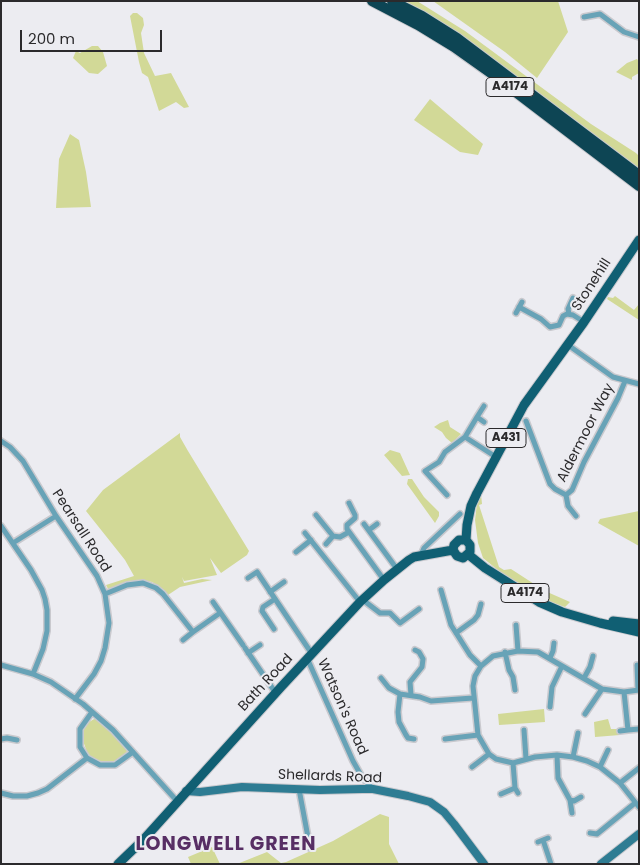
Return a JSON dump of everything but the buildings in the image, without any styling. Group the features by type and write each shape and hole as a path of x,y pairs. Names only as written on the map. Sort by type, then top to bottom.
{"highway":[{"name":"A4174","path":"372,1 418,25 454,47 639,186"},
{"name":"A4174","path":"392,1 422,16 500,68 639,175"}],"main road":[{"name":"Stonehill","path":"568,345 639,240"},
{"name":"A431","path":"469,555 471,548 466,540 471,506 524,404 568,345"},
{"path":"466,540 456,542 453,550 454,554 460,558 469,555"},
{"name":"Bath Road","path":"118,864 144,839 275,692 361,601 408,560 453,550"},
{"name":"A4174","path":"469,555 491,572 539,602 562,612 639,632"},
{"name":"A4174","path":"588,619 621,622 639,626"}],"street":[{"path":"584,17 600,14 624,32 639,37"},
{"path":"620,38 624,32"},
{"path":"569,314 568,309 573,298"},
{"path":"516,313 520,305 550,327 559,325 563,316 569,314 584,322"},
{"name":"Aldermoor Way","path":"568,345 614,377 639,384"},
{"name":"Aldermoor Way","path":"566,495 572,490 625,381"},
{"path":"447,495 425,471 439,462 447,450 465,437 484,406"},
{"path":"478,417 484,422"},
{"path":"526,420 550,484 566,495 568,506 576,516"},
{"path":"465,437 496,457"},
{"name":"Pearsall Road","path":"1,441 24,461 56,516 97,576 105,594 109,622 106,648 94,674 75,698"},
{"path":"349,503 355,515 353,520 347,525 347,529 384,580"},
{"path":"420,556 424,548 460,514"},
{"path":"316,515 333,536 340,538 349,532"},
{"path":"12,543 56,516"},
{"path":"364,524 397,569"},
{"path":"368,530 377,524"},
{"path":"1,526 31,570 42,590 47,610 45,640 33,674"},
{"path":"305,534 361,601 380,612 390,613 400,623 419,609"},
{"path":"326,544 333,536"},
{"path":"296,552 311,540"},
{"name":"Watson's Road","path":"248,578 257,572 310,656 353,761 362,777 373,789"},
{"path":"270,592 284,582"},
{"path":"105,594 127,585 143,583 156,588 193,632"},
{"path":"441,590 447,613 456,633 470,655 481,666"},
{"path":"274,629 262,611 263,607 275,599"},
{"path":"213,602 275,692"},
{"path":"456,633 474,620 478,615 481,604"},
{"path":"183,640 220,613"},
{"path":"516,625 518,651"},
{"path":"230,640 237,636"},
{"path":"550,658 554,643"},
{"path":"246,649 260,645"},
{"path":"411,695 410,682 422,667 423,659 419,652 415,650"},
{"path":"506,652 509,670 514,677 515,690"},
{"path":"590,833 597,834 637,805 620,783 600,767 573,757 558,755 513,762 496,759 489,754 478,735 473,698 475,676 481,666 493,656 506,652 538,652 602,689 624,692 638,690 637,665"},
{"path":"584,678 593,656"},
{"path":"1,665 33,674 51,682 75,698 114,730 177,801"},
{"path":"550,707 552,686 562,666"},
{"path":"381,678 389,688 400,694 431,701 473,698"},
{"path":"585,714 602,689"},
{"path":"624,692 628,730"},
{"path":"400,694 399,722 408,738 414,738"},
{"path":"92,712 80,729 80,747 86,758 100,765 115,765 133,752"},
{"path":"620,731 639,729"},
{"path":"524,730 526,759"},
{"path":"8,732 4,738 17,740"},
{"path":"573,757 578,733"},
{"path":"445,739 478,735"},
{"path":"472,767 489,754"},
{"path":"600,767 609,754"},
{"path":"558,755 558,778 570,800 572,813"},
{"path":"1,793 13,796 27,796 38,793 50,787 86,758"},
{"path":"501,794 517,790 513,762"},
{"path":"620,783 639,768"},
{"path":"194,782 205,792"},
{"name":"Shellards Road","path":"186,791 205,792 242,788 373,789 408,796 434,804 454,824 484,864"},
{"path":"300,789 310,848"},
{"path":"570,800 574,801 581,797"},
{"path":"601,864 639,834"},
{"path":"543,840 551,864"}],"green space":[{"path":"403,1 417,1 465,31 591,124 636,153 639,156 639,171"},
{"path":"433,1 558,1 568,32 537,78 505,52"},
{"path":"133,13 137,13 143,18 144,25 141,33 144,53 155,76 171,73 189,107 184,108 176,102 159,111 148,77 142,73 139,62 130,16"},
{"path":"92,46 98,46 103,52 107,66 98,74 89,73 73,58 76,51 80,53"},
{"path":"637,59 639,62 639,73 632,77 632,80 616,72 627,63"},
{"path":"430,99 483,144 478,155 460,152 414,120"},
{"path":"70,134 79,140 91,207 56,208 59,159"},
{"path":"615,296 634,310 639,304 639,320 607,299 608,297 613,298"},
{"path":"448,420 450,427 461,434 452,443 442,432 434,427"},
{"path":"180,433 180,437 188,451 249,551 247,555 221,573 210,558 217,575 184,581 182,577 184,583 202,579 212,580 180,587 168,595 152,582 142,580 132,581 113,589 108,589 106,585 134,576 125,560 86,511 103,490"},
{"path":"390,450 400,453 410,475 402,476 384,455"},
{"path":"408,479 412,479 424,497 439,512 435,523 407,484"},
{"path":"481,494 482,504 479,505 499,567 504,570 511,569 545,591 570,602 565,607 547,601 538,592 535,595 507,580 504,575 483,558 478,543 475,520 477,503"},
{"path":"639,511 639,546 598,523 600,519"},
{"path":"544,709 545,722 499,725 498,714"},
{"path":"94,719 98,720 127,751 126,755 117,762 105,763 91,757 87,752 82,738 83,730 86,724"},
{"path":"608,719 611,729 620,729 620,735 595,737 594,722"},
{"path":"380,814 389,817 389,844 399,864 237,864 267,852 281,863 286,862 333,841"},
{"path":"212,847 220,864 191,864 188,857"}],"district":[{"name":"LONGWELL GREEN","path":"226,845"}]}
